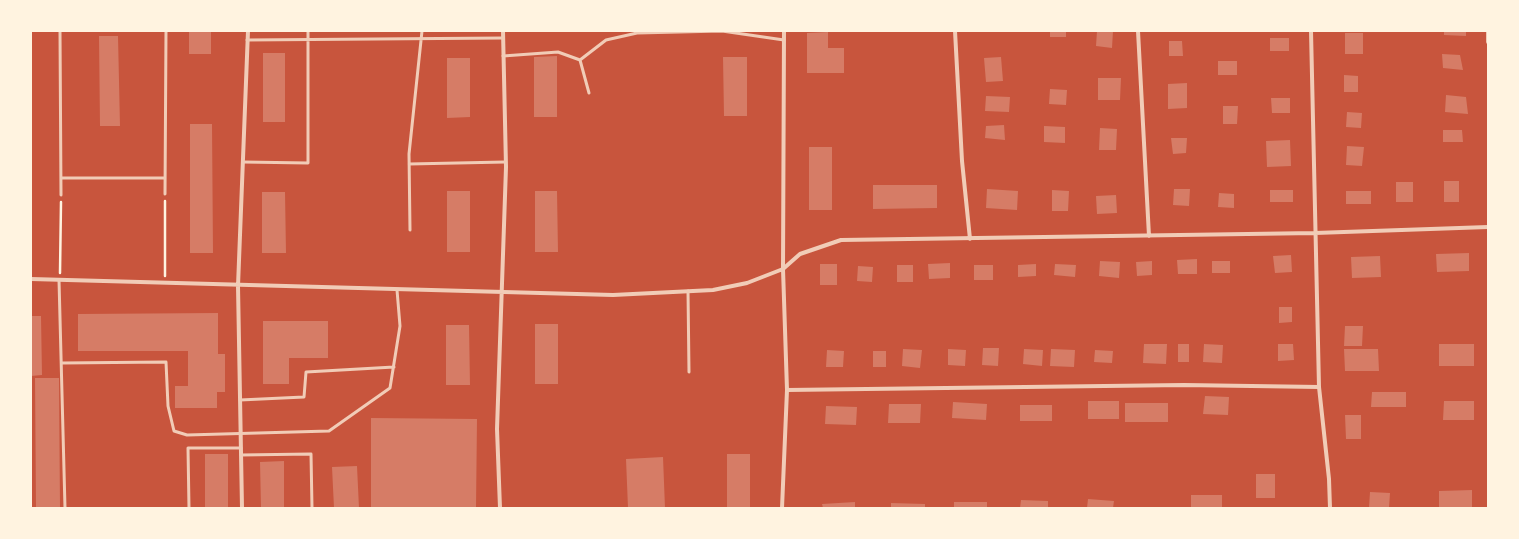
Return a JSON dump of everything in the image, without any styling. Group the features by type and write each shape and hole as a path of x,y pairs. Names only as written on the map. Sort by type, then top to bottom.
{"street":[{"path":"242,508 238,286 248,31"},
{"path":"500,508 497,429 506,162 503,31"},
{"path":"782,508 787,390 783,269 784,31"},
{"path":"955,31 962,161 970,239"},
{"path":"1138,31 1149,236"},
{"path":"1311,31 1319,387 1330,479 1330,508"},
{"path":"1488,31 1488,42"},
{"path":"31,279 165,284 613,295 713,290 747,284 783,269 800,254 841,240 1315,233 1488,227"},
{"path":"787,390 1184,385 1319,387"}],"lane":[{"path":"60,31 61,195"},
{"path":"165,194 166,31"},
{"path":"243,162 308,163 308,31"},
{"path":"410,230 409,164 422,31"},
{"path":"580,60 606,40 637,33 722,31 784,40"},
{"path":"247,40 503,38"},
{"path":"503,56 558,52 580,60"},
{"path":"580,60 589,93"},
{"path":"409,164 506,162"},
{"path":"61,178 165,178"},
{"path":"60,280 65,508"},
{"path":"62,363 166,362 168,406 174,431 186,435 329,431 390,388 400,326 397,290"},
{"path":"688,291 689,372"},
{"path":"240,400 304,397 306,372 394,367"},
{"path":"189,508 188,448 241,448"},
{"path":"241,455 311,454 312,508"}],"path":[{"path":"165,194 165,284"},
{"path":"60,280 61,195"}],"building":[{"path":"189,31 211,31 211,54 189,54"},
{"path":"1050,31 1066,31 1066,37 1050,37"},
{"path":"1097,31 1113,31 1112,48 1096,46"},
{"path":"1444,31 1466,31 1466,36 1444,35"},
{"path":"828,32 828,48 844,48 844,73 807,73 807,33"},
{"path":"1345,33 1363,33 1363,54 1345,54"},
{"path":"99,36 118,36 120,126 100,126"},
{"path":"1270,38 1289,38 1289,51 1270,51"},
{"path":"1169,41 1182,41 1183,56 1169,56"},
{"path":"263,53 285,53 285,122 263,122"},
{"path":"1442,54 1460,55 1463,70 1443,68"},
{"path":"557,56 557,117 534,117 534,57"},
{"path":"723,57 747,57 747,116 724,116"},
{"path":"1001,57 1003,81 986,82 984,58"},
{"path":"447,58 470,58 470,117 447,118"},
{"path":"1218,61 1237,61 1237,75 1218,75"},
{"path":"1344,75 1358,76 1358,92 1344,92"},
{"path":"1098,78 1121,78 1120,100 1098,100"},
{"path":"1187,83 1187,108 1168,109 1168,84"},
{"path":"1050,89 1067,90 1066,105 1049,104"},
{"path":"1446,95 1466,97 1468,114 1445,112"},
{"path":"986,96 1010,97 1009,112 985,111"},
{"path":"1271,98 1290,98 1290,113 1272,113"},
{"path":"1223,106 1238,106 1237,124 1223,124"},
{"path":"1347,112 1362,113 1361,128 1346,127"},
{"path":"190,124 212,124 213,253 190,253"},
{"path":"1004,125 1005,140 985,138 986,126"},
{"path":"1044,126 1065,127 1065,143 1044,142"},
{"path":"1100,128 1117,129 1116,150 1099,150"},
{"path":"1443,130 1462,130 1463,142 1443,142"},
{"path":"1171,138 1187,138 1186,153 1173,154"},
{"path":"1290,140 1291,166 1267,167 1266,141"},
{"path":"1347,146 1364,147 1362,166 1346,165"},
{"path":"809,147 832,147 832,210 809,210"},
{"path":"1444,181 1459,181 1459,202 1444,202"},
{"path":"1396,182 1413,182 1413,202 1396,202"},
{"path":"873,185 937,185 937,208 873,209"},
{"path":"987,189 1018,191 1017,210 986,208"},
{"path":"1174,189 1190,189 1189,206 1173,205"},
{"path":"1052,190 1069,191 1068,211 1052,211"},
{"path":"1270,190 1293,190 1293,202 1270,202"},
{"path":"447,191 470,191 470,252 447,252"},
{"path":"535,191 557,191 558,252 535,252"},
{"path":"1346,191 1371,191 1371,204 1346,204"},
{"path":"262,192 285,192 286,253 262,253"},
{"path":"1219,193 1234,194 1234,208 1218,207"},
{"path":"1116,195 1117,213 1097,214 1096,196"},
{"path":"1469,253 1469,271 1437,272 1436,254"},
{"path":"1291,255 1292,272 1275,273 1273,256"},
{"path":"1380,256 1381,277 1352,278 1351,257"},
{"path":"1197,259 1197,274 1178,274 1177,260"},
{"path":"1100,261 1120,262 1119,278 1099,276"},
{"path":"1152,261 1152,275 1137,276 1136,262"},
{"path":"1212,261 1230,261 1230,273 1212,273"},
{"path":"950,263 950,278 929,279 928,264"},
{"path":"820,264 837,264 837,285 820,285"},
{"path":"1036,264 1036,276 1018,277 1018,265"},
{"path":"1055,264 1076,265 1075,277 1054,275"},
{"path":"897,265 913,265 913,282 897,282"},
{"path":"974,265 993,265 993,280 974,280"},
{"path":"858,266 873,267 872,282 857,281"},
{"path":"1279,307 1292,307 1292,322 1279,323"},
{"path":"218,313 218,354 225,354 225,392 217,392 217,408 175,408 175,386 188,386 188,351 78,351 78,314"},
{"path":"31,316 41,316 42,375 31,376"},
{"path":"263,321 328,321 328,358 289,358 289,384 263,384"},
{"path":"535,324 558,324 558,384 535,384"},
{"path":"446,325 469,325 470,385 446,385"},
{"path":"1345,326 1363,326 1362,346 1344,346"},
{"path":"1144,344 1167,344 1166,364 1143,363"},
{"path":"1178,344 1189,344 1189,362 1178,362"},
{"path":"1204,344 1223,345 1222,363 1203,362"},
{"path":"1278,344 1293,344 1294,360 1278,361"},
{"path":"1439,344 1474,344 1474,366 1439,366"},
{"path":"983,348 999,348 998,366 982,365"},
{"path":"903,349 922,350 920,368 902,366"},
{"path":"948,349 966,350 965,366 948,365"},
{"path":"1024,349 1043,350 1042,366 1023,364"},
{"path":"1051,349 1075,350 1074,367 1050,366"},
{"path":"1344,349 1378,349 1379,371 1345,371"},
{"path":"827,350 844,351 843,367 826,367"},
{"path":"1095,350 1113,351 1112,363 1094,362"},
{"path":"873,351 886,351 886,367 873,367"},
{"path":"35,378 59,378 60,508 36,508"},
{"path":"1372,392 1406,392 1406,407 1371,407"},
{"path":"1205,396 1229,397 1228,415 1203,414"},
{"path":"1088,401 1119,401 1119,419 1088,419"},
{"path":"1444,401 1474,401 1474,420 1443,420"},
{"path":"953,402 987,404 986,420 952,418"},
{"path":"1125,403 1168,403 1168,422 1125,422"},
{"path":"889,404 921,404 920,423 888,423"},
{"path":"1020,405 1052,405 1052,421 1020,421"},
{"path":"826,406 857,407 856,425 825,424"},
{"path":"1345,415 1361,415 1361,439 1346,439"},
{"path":"371,418 477,419 476,508 371,508"},
{"path":"205,454 228,454 228,508 205,508"},
{"path":"727,454 750,454 750,508 727,508"},
{"path":"663,457 665,508 628,508 626,459"},
{"path":"284,461 284,508 261,508 260,462"},
{"path":"357,466 359,508 334,508 332,467"},
{"path":"1256,474 1275,474 1275,498 1256,498"},
{"path":"1472,490 1472,508 1439,508 1439,491"},
{"path":"1370,492 1390,493 1389,508 1369,508"},
{"path":"1191,495 1222,495 1222,508 1191,508"},
{"path":"1088,499 1114,501 1113,508 1087,508"},
{"path":"1021,500 1048,501 1048,508 1020,508"},
{"path":"855,502 855,508 823,508 822,504"},
{"path":"954,502 987,502 987,508 954,508"},
{"path":"891,503 925,504 925,508 891,508"}]}
